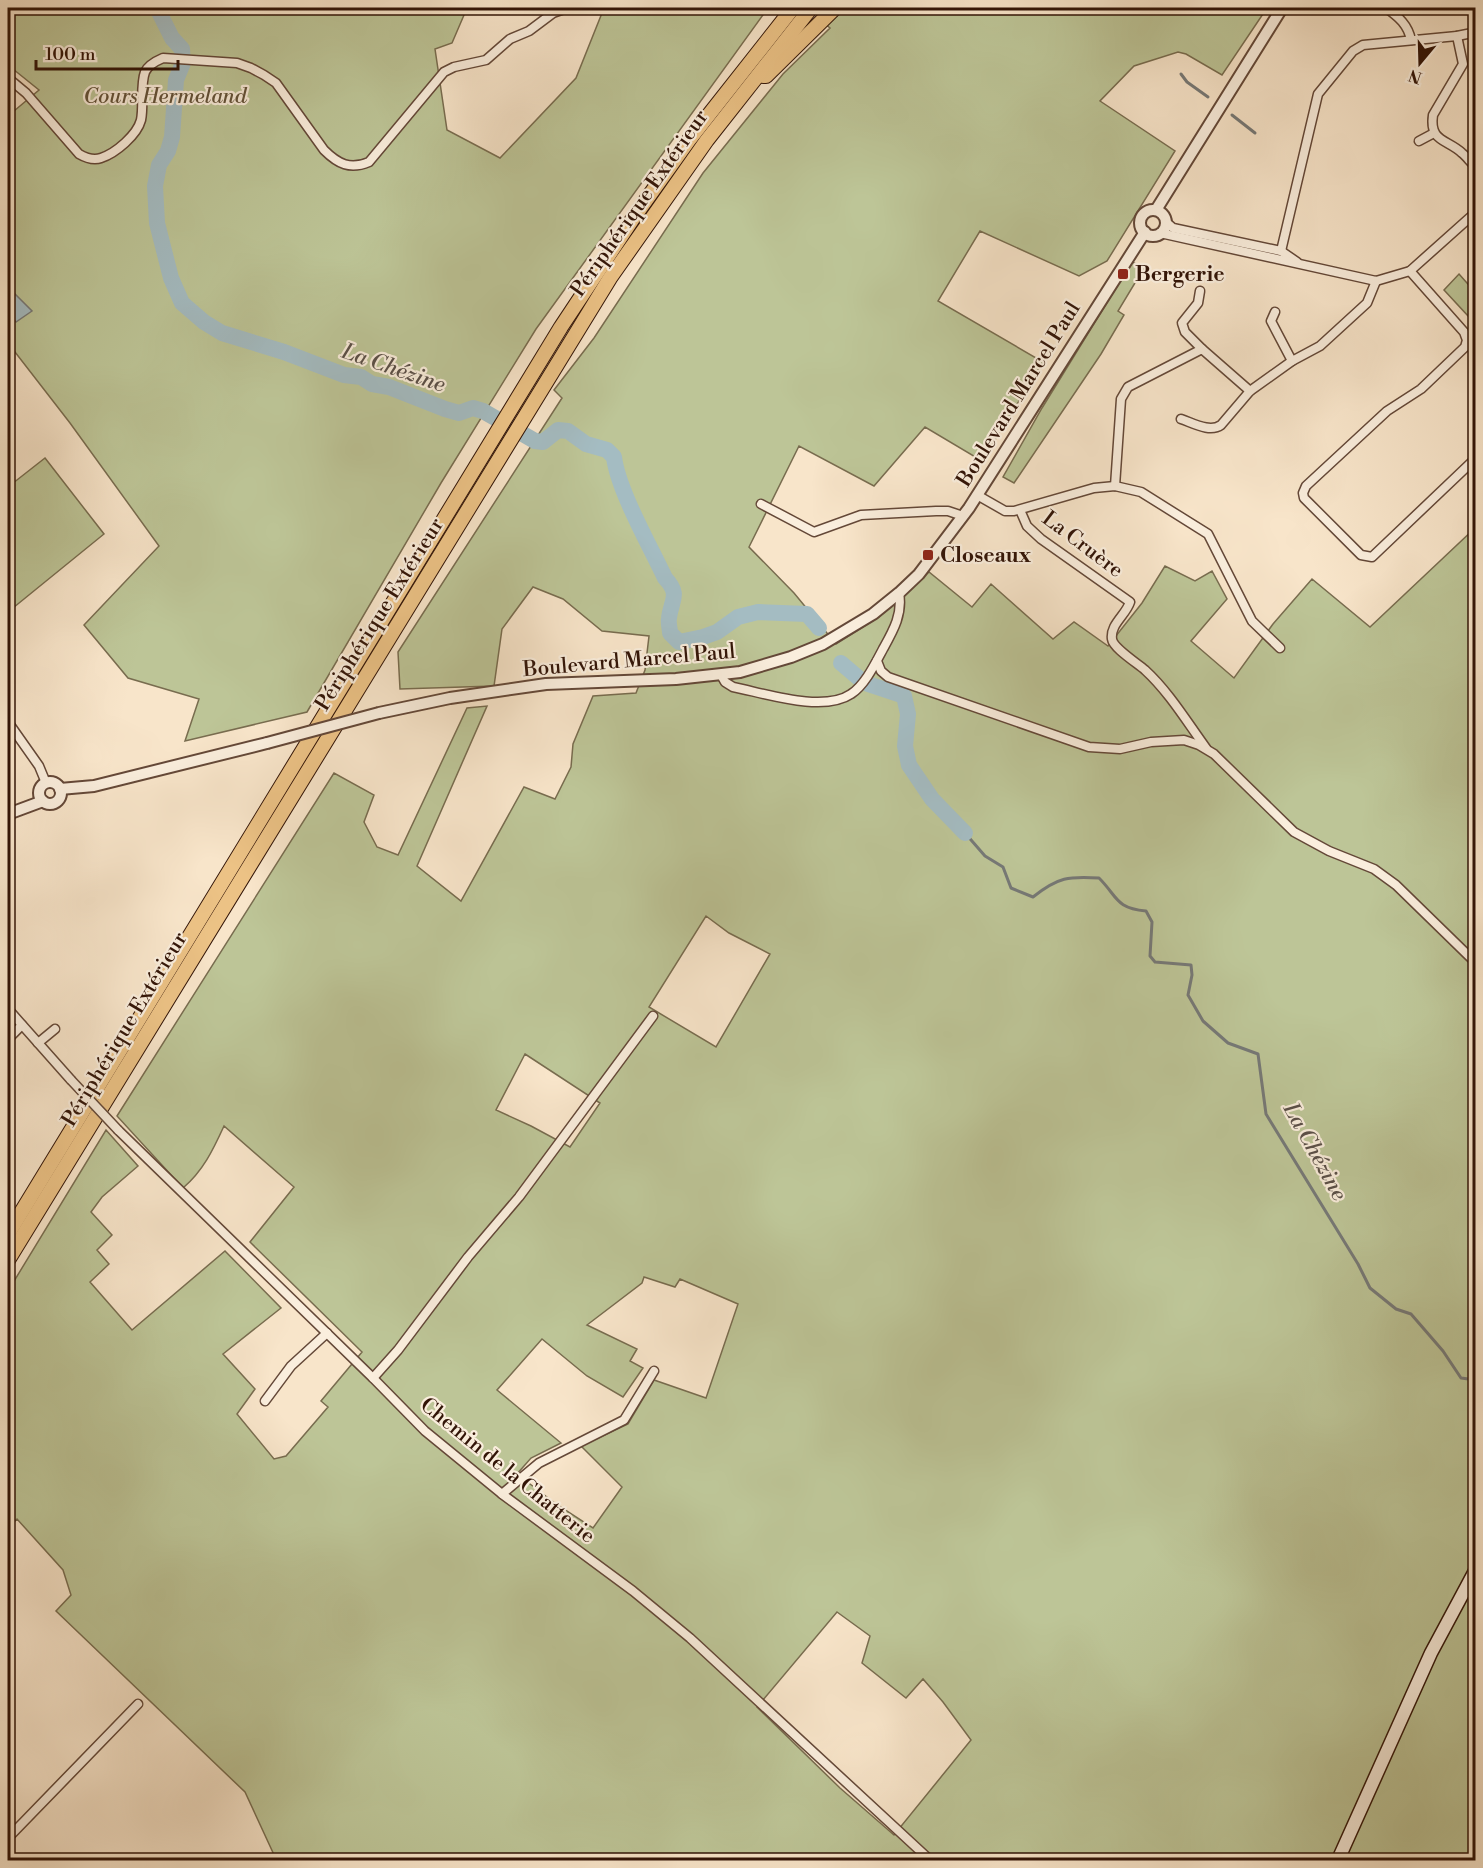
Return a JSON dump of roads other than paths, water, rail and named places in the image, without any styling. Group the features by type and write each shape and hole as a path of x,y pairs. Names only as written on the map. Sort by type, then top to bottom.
{"highway":[{"path":"8,1234 485,449 597,270 674,160 793,8"},
{"name":"Périphérique Extérieur","path":"8,1260 627,252 688,165 811,8"},
{"path":"755,77 766,76 835,8"}],"main road":[{"path":"1338,1860 1431,1653 1476,1569"}],"street":[{"path":"8,78 26,93 79,154 90,159 101,159 120,147 141,122 145,72 153,62 170,58 237,63 276,83 332,159 344,165 357,167 369,162 444,72 454,67 486,60 510,39 529,32 553,13 567,8"},
{"path":"1156,210 1281,8"},
{"path":"1386,8 1398,16 1409,30 1411,40"},
{"path":"1281,252 1318,94 1353,51 1363,45 1457,36 1476,30"},
{"path":"1457,36 1463,64 1433,115 1432,123 1434,133 1462,152 1476,167"},
{"path":"1419,141 1434,133"},
{"path":"1303,266 1281,252 1173,228 1166,222 1163,214 1156,210 1148,211 1142,217 1141,225 1145,232 1152,235 1161,233 1303,266 1376,281 1410,271 1476,212"},
{"path":"1161,233 1166,222"},
{"name":"Boulevard Marcel Paul","path":"60,789 94,786 380,713 450,698 546,684 721,675 740,672 791,657 823,644 882,609 936,554 977,495 1145,232"},
{"path":"1410,271 1464,332 1467,340 1465,346 1421,389 1387,411 1306,486 1303,493 1304,498 1361,555 1372,557 1476,458"},
{"path":"1181,419 1216,429 1250,391 1292,361 1320,346 1367,303 1376,281"},
{"path":"1200,291 1198,303 1182,322 1185,332 1250,391"},
{"path":"1275,312 1271,321 1292,361"},
{"path":"1115,486 1121,399 1128,387 1202,349"},
{"path":"977,495 1005,510 1020,510 1094,488 1115,486 1141,492 1208,534 1252,621 1280,648"},
{"path":"761,504 814,532 861,515 948,511 963,516"},
{"name":"La Cruère","path":"1020,510 1027,526 1041,539 1130,602 1114,627 1111,636 1114,645 1148,673 1207,750"},
{"path":"721,675 725,682 733,687 792,699 825,702 849,695 861,686 898,620 901,604 899,593"},
{"path":"877,661 881,671 888,677 1074,743 1103,749 1120,749 1151,742 1184,740 1199,745 1214,754 1294,832 1329,851 1374,869 1396,885 1476,963"},
{"path":"8,722 39,766 46,783"},
{"path":"46,783 56,784 60,789 60,796 56,802 49,804 43,801 39,791 46,783"},
{"path":"8,814 43,801"},
{"name":"Chemin de la Chatterie","path":"8,1010 118,1130 374,1378 425,1431 502,1494 633,1592 690,1638 930,1860"},
{"path":"374,1378 468,1257 519,1197 653,1016"},
{"path":"8,1039 22,1025"},
{"path":"38,1043 55,1029"},
{"path":"265,1401 291,1366 327,1333"},
{"path":"502,1494 539,1464 624,1420 654,1371"},
{"path":"8,1838 138,1704"}],"water":[{"path":"8,287 32,311 16,322 8,312"}],"waterway":[{"name":"La Chézine","path":"157,8 172,38 182,49 183,63 176,80 172,137 168,151 159,165 155,186 157,223 171,278 182,303 204,322 222,333 284,352 344,375 361,377 372,384 389,387 445,409 459,413 473,408 483,411 535,441 543,442 558,430 568,431 586,444 607,450 614,457 635,518 665,578 673,589 674,598 669,620 670,633 679,642 717,632 738,617 758,612 807,614 819,628"},
{"path":"1181,74 1187,82 1208,97"},
{"path":"1232,115 1255,133"},
{"name":"La Chézine","path":"841,663 861,680"},
{"name":"La Chézine","path":"868,684 904,696 908,714 905,746 909,765 932,799 965,833"},
{"name":"La Chézine","path":"965,833 985,856 1003,867 1011,888 1033,897 1050,885 1064,879 1099,878 1123,904 1136,910 1146,911 1152,922 1150,956 1155,962 1191,965 1192,975 1188,995 1203,1021 1228,1043 1258,1054 1266,1114 1358,1264 1370,1288 1396,1309 1411,1314 1443,1351 1461,1378 1476,1380"}],"place":[{"name":"Bergerie","path":"1123,274"},
{"name":"Closeaux","path":"928,555"}],"park label":[{"name":"Cours Hermeland","path":"165,96"}]}
